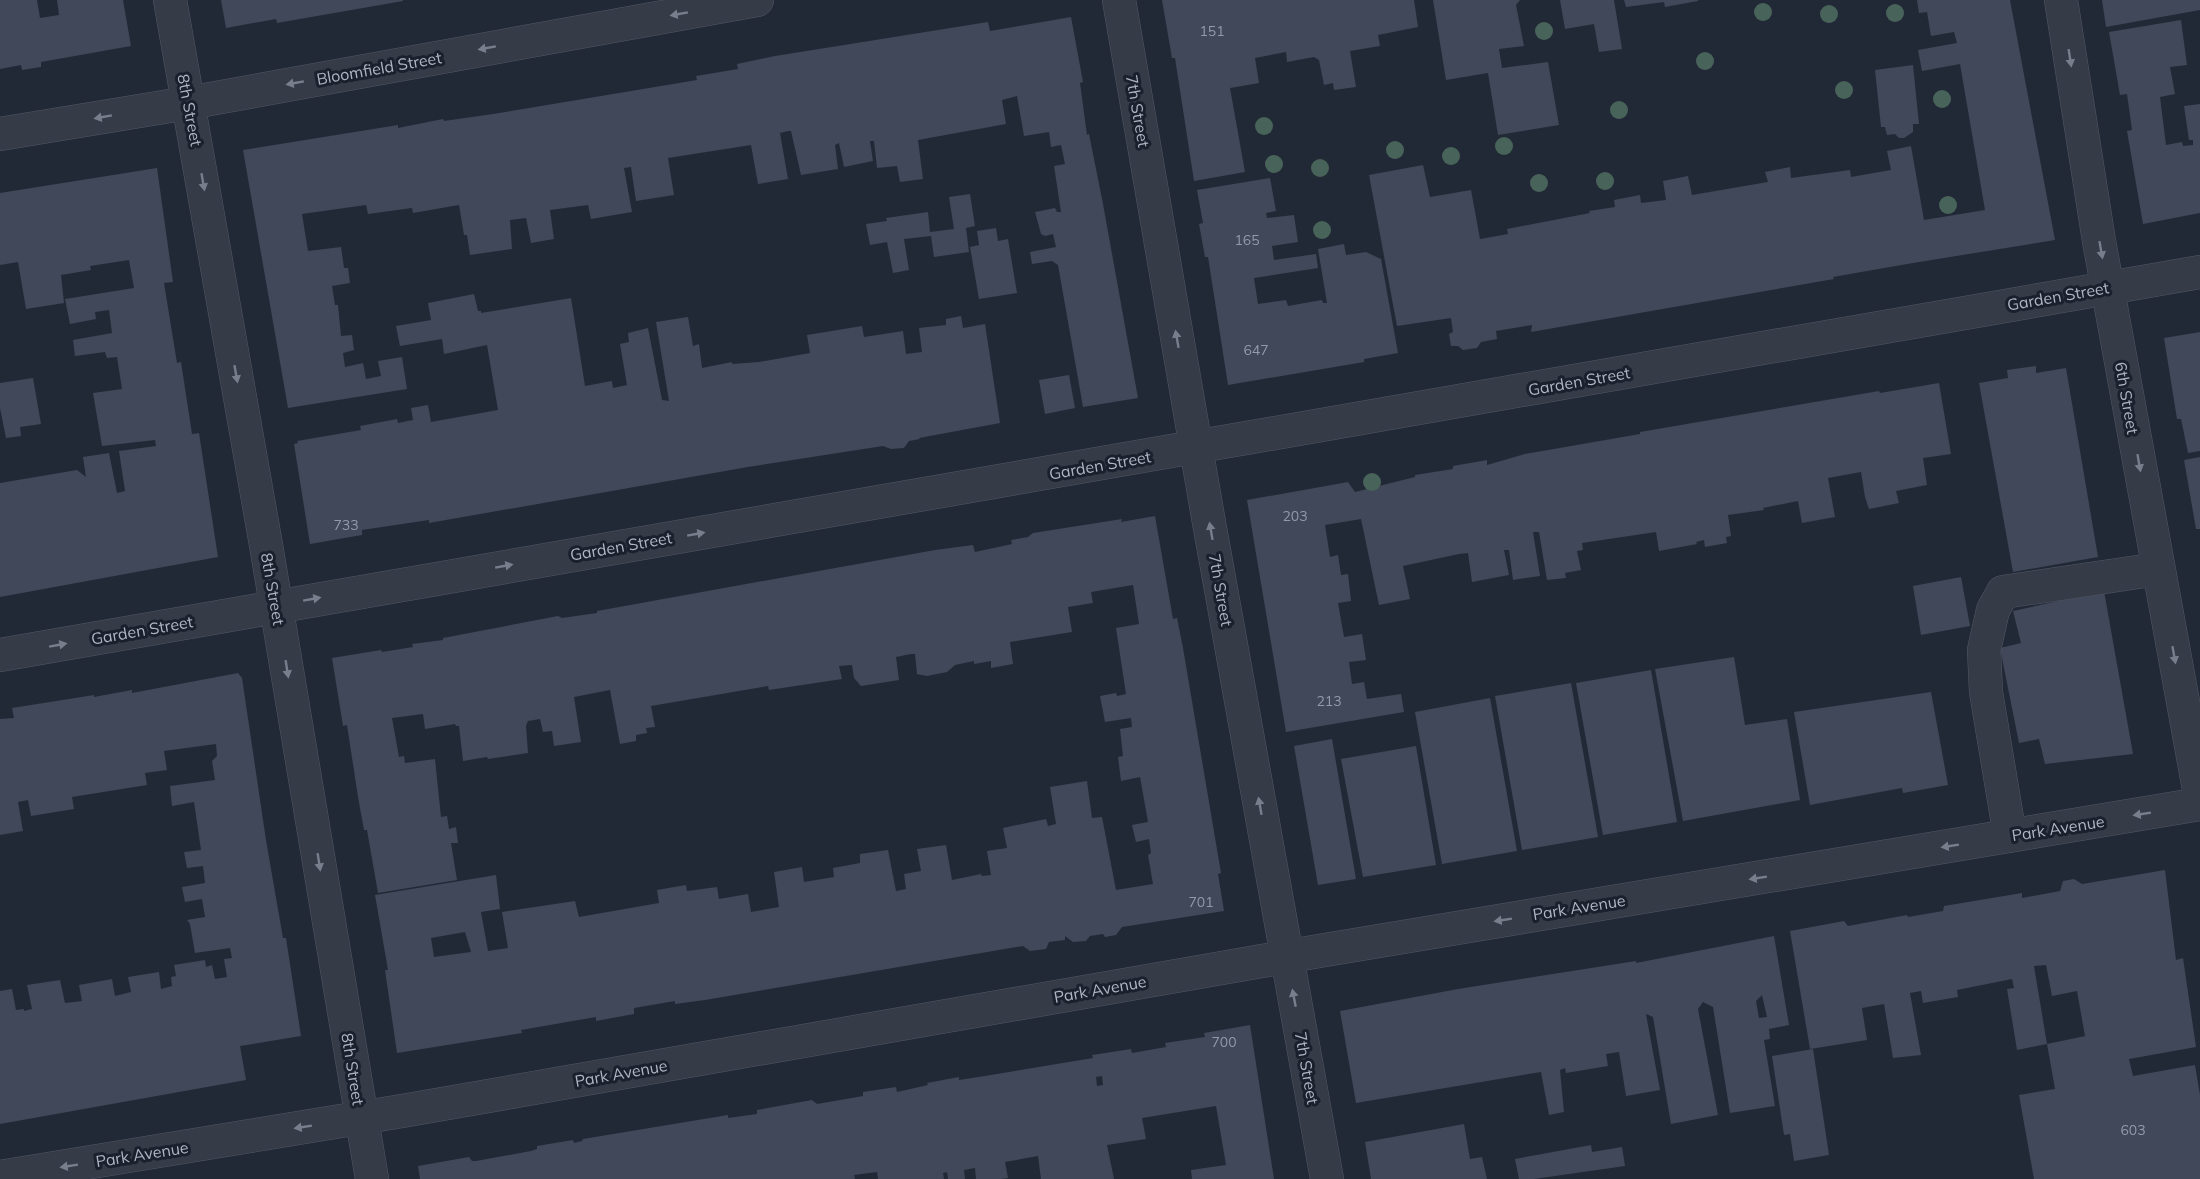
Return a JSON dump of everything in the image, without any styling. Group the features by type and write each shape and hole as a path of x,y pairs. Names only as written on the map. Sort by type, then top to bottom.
{"street":[{"name":"8th Street","path":"170,0 276,606 372,1179"},
{"name":"Bloomfield Street","path":"0,134 188,103 757,0"},
{"name":"7th Street","path":"1119,0 1196,448 1327,1179"},
{"name":"6th Street","path":"2061,0 2107,288 2200,795"},
{"name":"Garden Street","path":"0,655 2200,272"},
{"path":"2010,836 1986,692 1984,650 1992,610 2003,592 2158,569"},
{"name":"Park Avenue","path":"0,1178 1287,957 2200,804"}],"building":[{"path":"0,0 37,0 40,18 59,15 57,0 123,0 131,46 41,62 41,67 22,70 21,65 0,69"},
{"path":"221,0 403,1 277,23 276,19 226,28"},
{"path":"1162,0 1414,0 1418,27 1378,35 1380,46 1350,51 1356,87 1334,90 1333,83 1324,85 1319,60 1314,57 1287,62 1286,52 1255,58 1259,83 1230,88 1245,172 1194,181 1175,58 1172,58"},
{"path":"1433,0 1520,0 1516,5 1524,46 1499,49 1502,68 1548,62 1559,125 1498,135 1488,73 1446,80"},
{"path":"1560,0 1614,0 1622,49 1599,52 1594,24 1565,29"},
{"path":"1624,0 1698,1 1665,7 1664,2 1626,7"},
{"path":"1917,0 2010,0 2055,240 1907,264 1531,332 1532,325 1496,331 1497,339 1481,342 1477,348 1463,350 1458,346 1451,346 1449,334 1453,332 1451,318 1397,326 1369,175 1423,165 1430,197 1471,190 1480,239 1508,234 1507,229 1615,207 1614,200 1640,195 1641,203 1666,200 1663,181 1688,176 1692,195 1768,182 1765,172 1790,167 1791,178 1850,170 1851,177 1891,170 1887,151 1911,146 1924,220 1985,210 1960,64 1922,71 1918,50 1957,43 1954,32 1931,36 1927,12 1919,13"},
{"path":"2102,0 2200,0 2200,10 2106,27"},
{"path":"1071,17 1083,82 1080,83 1087,135 1089,134 1103,204 1138,398 1083,407 1058,265 1052,261 1032,264 1030,252 1056,247 1053,234 1045,236 1041,234 1035,212 1055,208 1057,212 1061,212 1054,166 1065,164 1061,145 1051,147 1049,132 1024,136 1017,96 1002,100 1006,124 918,140 923,179 900,182 897,166 877,168 874,141 870,141 873,161 844,167 839,143 835,145 838,169 801,175 791,131 788,131 780,133 788,179 758,184 751,145 668,158 674,195 636,201 631,167 624,168 632,212 591,219 588,205 550,210 554,239 531,243 526,218 510,220 512,249 470,255 459,205 413,213 412,208 368,214 366,205 302,214 308,251 341,247 344,268 348,268 350,283 332,286 335,305 338,305 341,336 352,335 354,350 343,353 345,367 363,363 366,379 381,376 378,361 402,357 407,389 288,408 243,150 398,125 398,128 443,119 444,121 493,114 697,80 696,76 738,69 737,64 775,56 988,22 990,31"},
{"path":"2181,20 2187,65 2170,67 2175,94 2160,97 2166,145 2182,142 2183,146 2193,145 2193,140 2189,140 2184,106 2200,104 2200,213 2143,224 2127,131 2132,130 2127,94 2120,95 2109,32"},
{"path":"1913,65 1919,124 1913,124 1913,132 1904,138 1899,138 1895,134 1887,135 1885,127 1881,127 1875,70"},
{"path":"157,168 173,282 164,283 177,363 181,362 192,434 199,433 218,557 0,597 0,483 77,470 86,477 83,457 109,453 117,493 125,491 119,451 156,446 155,440 102,446 93,393 122,389 117,357 107,358 105,352 75,356 73,340 112,333 109,310 95,312 96,319 70,324 65,299 134,288 129,260 90,266 91,270 61,275 64,303 26,309 18,262 0,265 0,193"},
{"path":"1270,178 1276,211 1266,213 1267,218 1294,215 1298,242 1272,246 1274,260 1316,254 1318,268 1254,278 1258,304 1286,300 1288,306 1322,300 1323,303 1327,303 1318,249 1344,244 1346,255 1366,252 1381,259 1398,353 1364,359 1364,362 1228,385 1208,257 1205,257 1199,224 1203,223 1197,190"},
{"path":"970,194 975,226 966,228 969,252 934,257 931,236 904,239 909,270 893,273 887,242 870,245 866,224 887,221 886,218 928,212 930,232 954,229 949,197"},
{"path":"996,228 998,241 1008,239 1017,293 979,299 970,247 979,245 977,231"},
{"path":"474,294 478,311 481,313 571,298 585,386 612,381 613,388 627,385 620,344 629,342 628,333 648,328 662,400 669,401 656,322 688,317 693,346 699,344 702,368 732,362 732,364 759,362 810,353 807,335 862,326 864,337 903,331 906,354 922,352 919,328 946,325 946,319 961,316 963,328 985,324 1000,423 919,438 909,441 904,448 891,449 883,446 748,467 429,523 429,520 362,530 362,535 310,544 294,444 298,443 297,441 361,430 360,426 397,419 398,423 413,420 411,408 428,405 431,422 498,410 487,345 444,354 442,339 400,346 396,326 431,320 428,303"},
{"path":"2200,332 2200,451 2188,453 2181,419 2177,419 2164,338"},
{"path":"2036,366 2036,373 2066,368 2098,557 2013,572 1979,383 2008,378 2007,370"},
{"path":"1069,375 1075,408 1045,414 1039,380"},
{"path":"33,378 41,424 20,427 21,436 6,438 0,408 0,383"},
{"path":"1939,383 1951,454 1923,458 1927,485 1896,491 1899,503 1869,509 1861,472 1828,478 1835,517 1802,523 1798,501 1763,508 1764,510 1728,515 1731,536 1726,537 1727,543 1705,547 1704,540 1696,542 1697,544 1659,551 1656,532 1582,543 1583,550 1577,551 1581,570 1565,573 1566,578 1547,580 1539,532 1533,532 1540,576 1513,580 1509,550 1504,550 1509,575 1472,582 1468,553 1459,554 1403,566 1410,599 1379,605 1361,519 1325,525 1330,557 1338,555 1341,575 1348,574 1351,601 1338,603 1344,637 1362,634 1366,660 1349,662 1352,684 1364,682 1367,699 1401,694 1404,712 1286,732 1247,500 1348,482 1355,492 1415,477 1415,475 1453,469 1453,466 1487,460 1487,465 1525,454 1640,434 1640,432 1879,391 1880,393"},
{"path":"2200,457 2200,529 2196,529 2184,460"},
{"path":"1155,516 1173,619 1177,618 1183,648 1221,873 1218,874 1224,911 1122,927 1116,935 1090,936 1086,941 1073,942 1065,936 1065,940 1049,942 1046,949 1030,951 1023,946 705,1000 675,1004 675,1001 634,1008 634,1014 596,1021 596,1017 521,1030 522,1033 397,1053 385,970 388,970 375,895 496,875 500,909 481,912 488,951 508,948 502,912 575,901 579,917 659,903 657,890 686,885 687,891 717,887 719,899 748,894 751,912 779,907 774,872 802,867 804,882 834,877 833,868 860,863 860,854 888,850 896,891 906,889 904,874 921,871 917,849 946,845 952,880 981,874 982,876 991,875 987,851 1007,848 1003,828 1046,819 1048,826 1056,824 1050,787 1087,781 1092,818 1102,817 1116,890 1153,884 1148,855 1151,853 1149,839 1136,842 1132,825 1148,822 1140,777 1121,781 1118,757 1123,756 1120,729 1132,727 1131,718 1105,722 1100,696 1126,694 1116,628 1139,624 1133,585 1091,592 1093,603 1068,607 1072,632 1010,642 1013,664 991,668 991,661 974,664 974,661 955,665 947,672 927,676 917,674 915,654 911,654 896,657 899,680 861,686 854,678 852,665 839,666 842,679 769,690 768,686 651,706 655,727 646,728 647,733 636,735 636,741 620,744 610,690 574,697 581,742 554,746 552,731 543,732 540,719 528,721 526,726 528,753 488,759 487,757 463,761 459,726 455,724 425,729 423,714 392,718 399,757 404,756 405,763 435,759 441,817 447,816 449,829 456,827 458,843 451,843 457,880 378,893 367,830 364,830 347,725 343,726 332,658 413,647 412,644 443,640 443,638 558,616 562,618 597,613 597,611 935,550 973,545 975,552 1012,544 1011,540 1028,537 1033,533 1122,519 1121,522","holes":["465,932 471,952 434,957 431,938"]},
{"path":"1961,577 1970,626 1921,635 1913,586"},
{"path":"2104,591 2133,754 2045,764 2039,739 2019,743 2000,648 2021,643 2013,611"},
{"path":"1734,657 1745,725 1787,719 1800,800 1683,821 1655,669"},
{"path":"1651,670 1677,822 1603,835 1576,683"},
{"path":"238,673 242,678 266,840 283,938 286,938 301,1036 240,1046 246,1080 0,1124 0,991 12,989 16,1010 24,1009 24,1011 32,1009 27,985 60,980 65,1003 82,1001 79,985 112,979 115,996 131,992 128,977 159,972 161,989 172,986 171,977 176,976 174,965 205,960 206,967 212,965 215,979 227,977 224,959 232,958 230,948 195,953 190,924 187,920 205,917 202,899 185,902 182,887 205,883 203,866 187,868 184,852 201,850 194,802 172,806 170,786 215,780 212,761 217,756 216,744 164,751 167,770 145,773 147,785 72,797 74,809 31,816 28,800 18,802 23,831 0,835 0,719 14,718 12,708 132,690 132,693"},
{"path":"1571,683 1598,837 1522,850 1495,696"},
{"path":"1931,692 1948,785 1903,793 1902,788 1810,805 1794,712"},
{"path":"1490,698 1517,851 1442,864 1415,712"},
{"path":"1332,739 1356,879 1318,885 1294,746"},
{"path":"1416,746 1436,865 1363,877 1341,759"},
{"path":"2165,870 2176,960 2183,958 2196,1047 2129,1059 2133,1076 2195,1065 2200,1095 2200,1179 2034,1179 2019,1095 2055,1089 2047,1044 2017,1050 2007,989 2014,988 2012,979 1957,990 1958,997 1923,1003 1921,991 1910,993 1921,1055 1893,1058 1884,1004 1862,1008 1867,1040 1810,1049 1790,931 1844,921 1848,926 1907,915 1908,917 1943,911 1944,906 2022,893 2022,898 2060,891 2063,881 2074,879 2082,884","holes":["2046,965 2052,996 2077,991 2085,1036 2047,1044 2034,966"]},
{"path":"1774,936 1789,1025 1769,1029 1770,1039 1764,1040 1775,1106 1730,1113 1713,1007 1703,1002 1698,1009 1718,1115 1671,1124 1653,1017 1646,1014 1660,1090 1626,1096 1619,1052 1606,1054 1608,1066 1566,1073 1565,1068 1560,1070 1564,1112 1549,1115 1541,1072 1356,1103 1340,1011 1458,989 1636,961 1636,963","holes":["1762,995 1767,1017 1759,1018 1756,1001"]},
{"path":"1250,1025 1274,1179 1192,1179 1191,1170 1226,1165 1216,1106 1142,1118 1146,1139 1107,1145 1114,1179 1041,1179 1038,1156 1005,1162 1008,1178 1001,1179 976,1179 975,1168 964,1170 965,1179 948,1179 947,1172 943,1173 944,1179 878,1179 877,1172 854,1175 855,1179 420,1179 418,1166 469,1157 472,1161 476,1161 531,1151 537,1149 537,1146 573,1140 574,1143 583,1139 728,1115 728,1118 757,1114 757,1110 812,1100 817,1104 863,1096 863,1092 896,1087 897,1092 928,1085 927,1083 1093,1058 1092,1055 1131,1049 1132,1053 1166,1047 1165,1043 1205,1037 1204,1033","holes":["1102,1076 1103,1085 1097,1086 1096,1077"]},
{"path":"1813,1049 1829,1155 1794,1161 1790,1134 1784,1135 1772,1056"},
{"path":"1464,1124 1470,1159 1482,1157 1487,1179 1371,1179 1365,1142"},
{"path":"1591,1145 1592,1152 1622,1147 1625,1166 1534,1179 1519,1179 1515,1159"}]}
